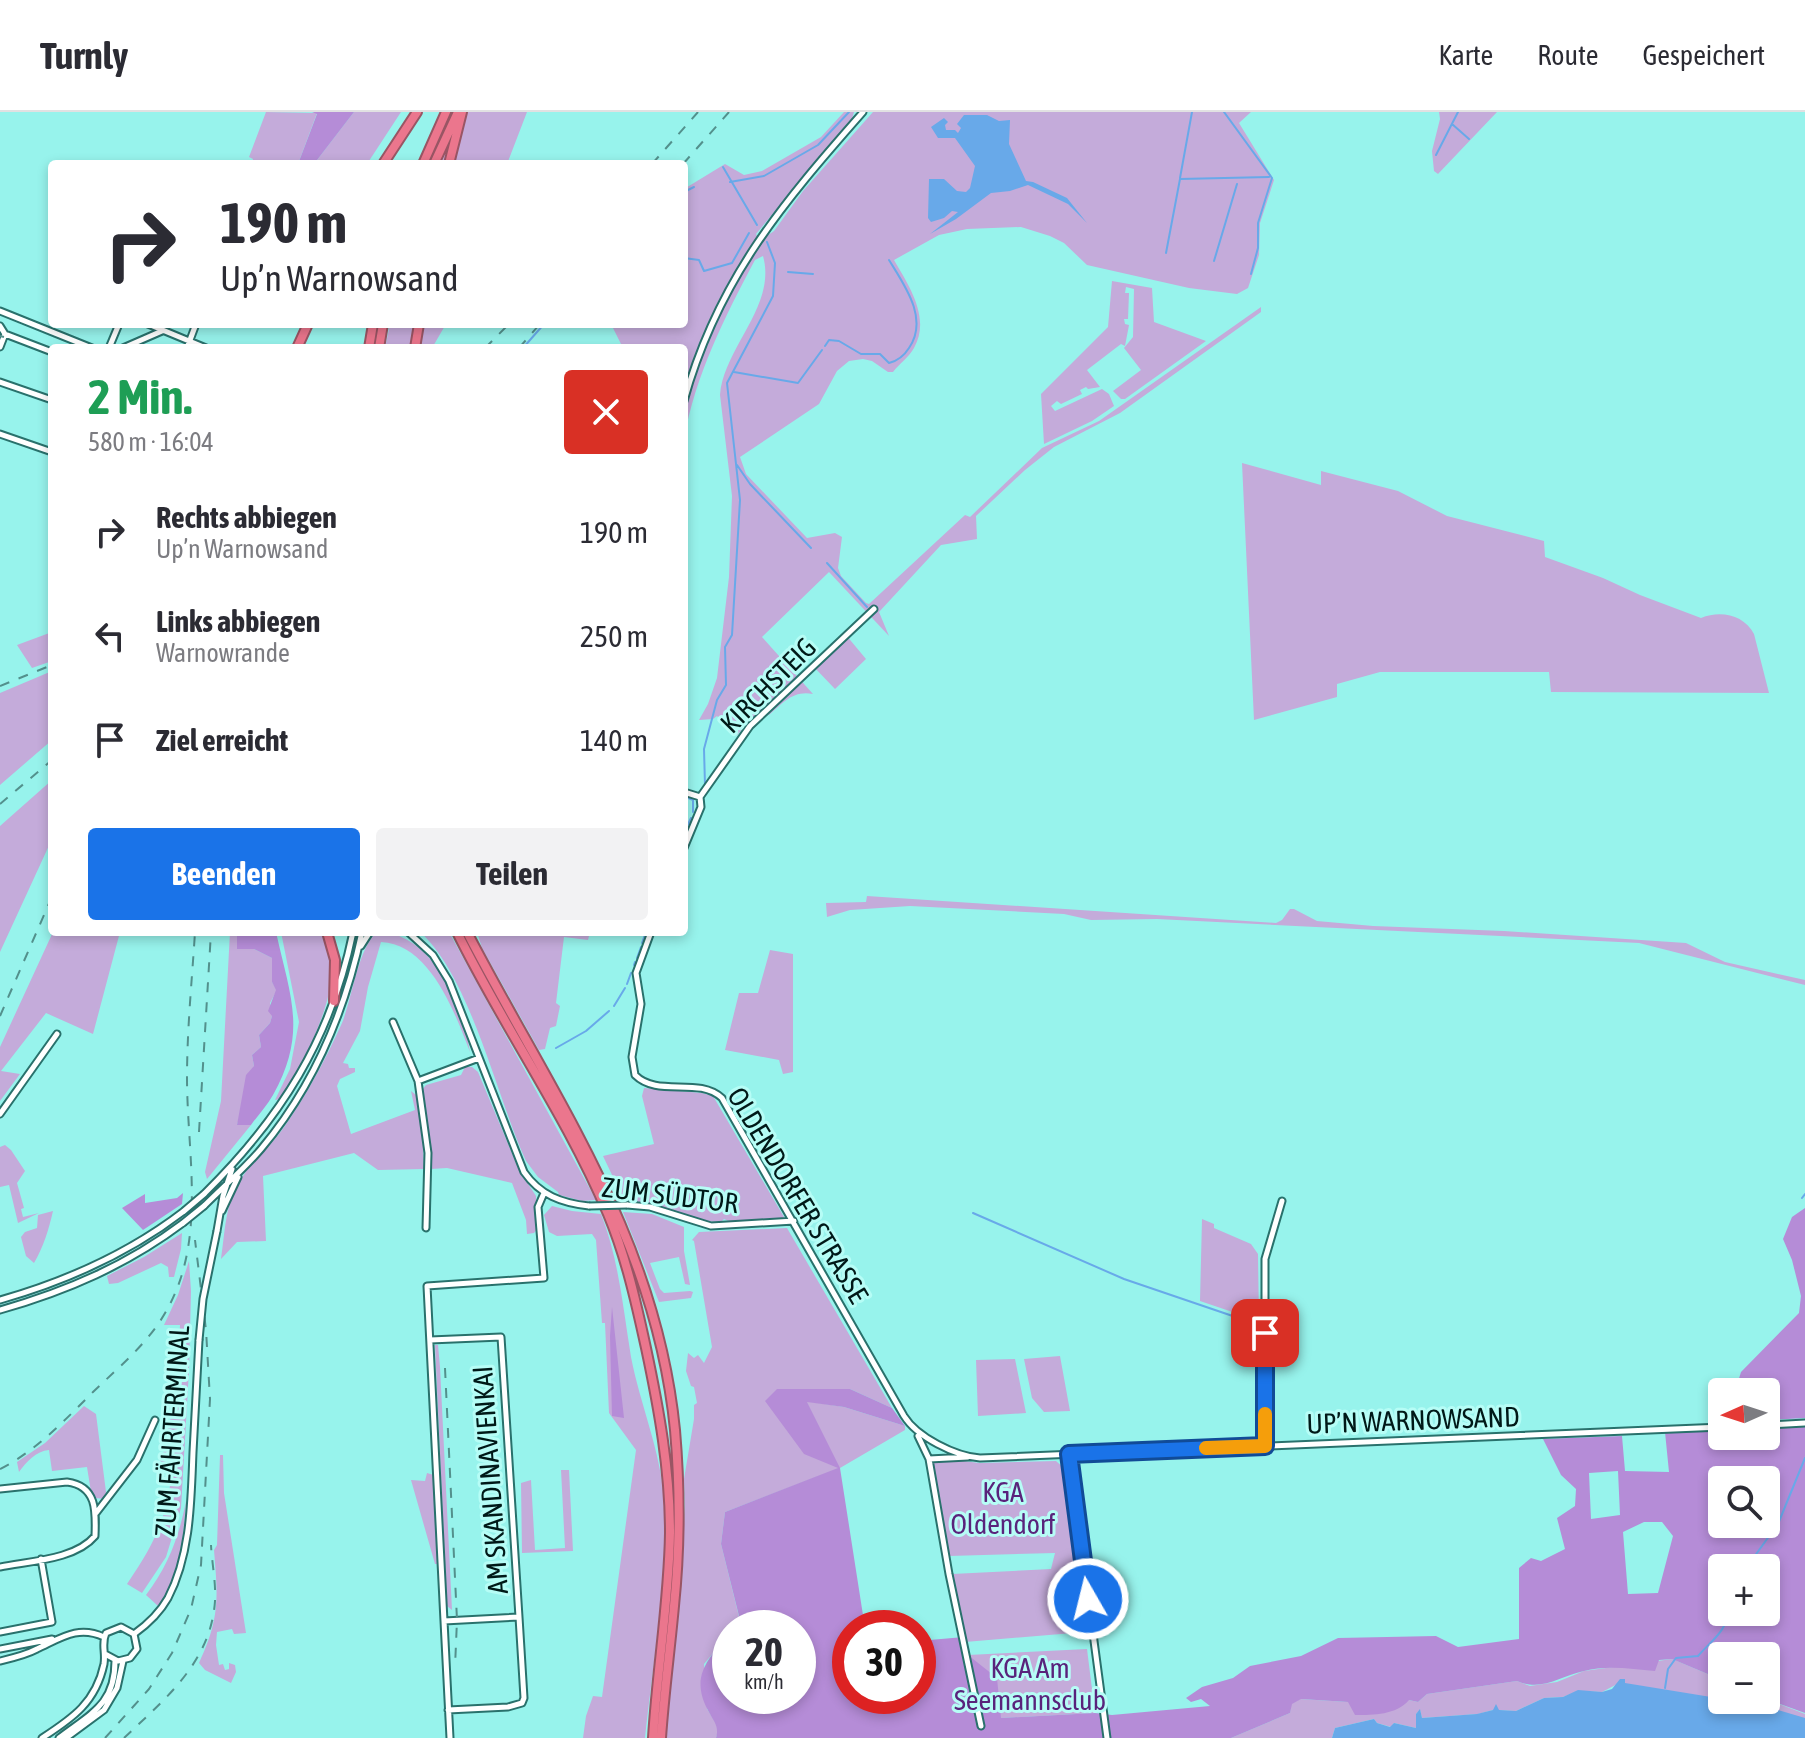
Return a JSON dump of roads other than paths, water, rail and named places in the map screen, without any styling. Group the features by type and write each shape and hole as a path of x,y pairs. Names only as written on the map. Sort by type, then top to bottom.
{"highway":[{"path":"386,160 417,112"},
{"path":"425,160 446,112"},
{"path":"436,160 460,112"},
{"path":"450,160 460,112"},
{"path":"328,936 335,960 334,1001"},
{"path":"459,936 589,1174 625,1259 660,1423 670,1493 667,1585 653,1738"},
{"path":"469,936 598,1170 630,1246 653,1315 674,1421 679,1528 661,1738"},
{"path":"476,936 479,956"}],"street":[{"path":"688,390 711,325 752,249 799,186 863,112"},
{"path":"0,311 82,344"},
{"path":"0,326 5,334 48,350"},
{"path":"158,328 186,344"},
{"path":"132,344 163,330"},
{"path":"0,347 5,334"},
{"path":"0,382 48,399"},
{"path":"0,434 48,451"},
{"name":"KIRCHSTEIG","path":"700,797 750,726 874,609"},
{"path":"688,793 700,797 701,807 688,838"},
{"path":"0,1300 42,1288 93,1267 140,1241 184,1211 234,1165 287,1098 321,1034 334,1001 352,936"},
{"path":"0,1310 97,1276 146,1249 204,1206 243,1168 274,1133 317,1064 340,1012 361,936"},
{"path":"356,958 368,936"},
{"path":"412,936 433,955 449,981 517,1159 528,1178 544,1193"},
{"name":"OLDENDORFER STRASSE","path":"650,936 636,973 641,1004 632,1051 633,1071 638,1079 649,1084 704,1087 716,1091 722,1098 904,1416 918,1435 929,1459 981,1726"},
{"path":"393,1022 418,1081 426,1126 426,1228"},
{"path":"0,1114 57,1034"},
{"path":"418,1081 479,1058"},
{"name":"ZUM FÄHRTERMINAL","path":"66,1738 104,1710 111,1699 123,1661 135,1652 137,1641 134,1634 151,1622 163,1606 178,1573 190,1505 203,1299 226,1185 234,1165"},
{"name":"ZUM FÄHRTERMINAL","path":"220,1216 233,1183 243,1168"},
{"name":"ZUM SÜDTOR","path":"544,1193 565,1202 589,1206 650,1207 711,1226 794,1221"},
{"name":"AM SKANDINAVIENKAI","path":"450,1738 427,1286 544,1278 538,1207 544,1193"},
{"path":"1265,1446 1265,1259 1282,1201"},
{"name":"AM SKANDINAVIENKAI","path":"430,1340 501,1337 519,1617 444,1621"},
{"path":"96,1514 137,1460 155,1420"},
{"path":"1780,1424 1805,1423"},
{"name":"UP’N WARNOWSAND","path":"918,1435 970,1457 1708,1428"},
{"path":"1069,1454 1107,1738"},
{"path":"929,1459 970,1457"},
{"path":"0,1489 76,1483 91,1495 96,1514 95,1536 89,1543 60,1555 0,1567"},
{"path":"0,1632 52,1622 41,1559"},
{"path":"448,1710 508,1707 522,1703 519,1617"},
{"path":"42,1738 73,1718 88,1703 101,1675 104,1637 109,1630 121,1627 134,1634"},
{"path":"0,1649 84,1631 104,1637"},
{"path":"0,1661 36,1650 57,1638"},
{"path":"105,1654 115,1661 123,1661"},
{"path":"59,1738 94,1713 105,1700 113,1683 115,1661"},
{"path":"77,1738 83,1726"}],"water":[{"path":"964,115 987,115 999,121 1010,120 1009,144 1026,181 1067,198 1087,223 1068,204 1028,185 991,193 930,234 958,212 952,211 944,218 931,222 928,218 929,179 944,179 957,191 966,192 970,188 975,166 955,138 938,138 931,127 944,118 948,122 946,130 958,133 961,128 957,124"},
{"path":"1620,1679 1625,1679 1625,1683 1708,1697 1708,1714 1780,1714 1780,1711 1805,1718 1805,1738 1332,1738 1335,1728 1374,1719 1390,1727 1394,1723 1416,1728 1416,1714 1420,1709 1422,1718 1477,1714 1493,1710 1496,1704 1499,1710 1516,1711 1544,1698 1563,1697 1578,1690 1602,1692 1612,1689"}],"waterway":[{"path":"730,182 764,176 818,145 849,112"},
{"path":"1180,178 1192,112"},
{"path":"1224,112 1272,178 1258,223 1258,248 1251,274"},
{"path":"1436,155 1458,112"},
{"path":"1452,124 1469,139"},
{"path":"723,167 757,225"},
{"path":"1166,253 1180,179 1269,177"},
{"path":"1214,261 1237,184"},
{"path":"688,190 694,187"},
{"path":"688,259 699,260 704,271 732,263 749,233"},
{"path":"705,785 704,749 717,700 726,685 725,647 732,635 740,500 727,383 773,296 775,263 767,242"},
{"path":"825,346 829,340 839,341 861,354 880,354 889,363 907,351 915,337 916,314 908,292 889,260"},
{"path":"788,272 813,274"},
{"path":"526,344 540,328"},
{"path":"734,372 798,383 822,350"},
{"path":"737,465 750,484 811,548"},
{"path":"827,563 867,607"},
{"path":"688,798 693,800 693,812"},
{"path":"688,824 691,818"},
{"path":"642,943 645,936"},
{"path":"637,958 641,947"},
{"path":"627,984 631,973"},
{"path":"614,1006 625,988"},
{"path":"556,1048 586,1031 609,1011"},
{"path":"1802,1198 1805,1194"},
{"path":"973,1213 1124,1279 1262,1326 1262,1433"},
{"path":"1756,1554 1778,1524 1805,1458"},
{"path":"1665,1688 1668,1669 1676,1658 1698,1656 1724,1626"}],"railway":[{"path":"656,160 698,112"},
{"path":"687,160 729,112"},
{"path":"489,344 505,328"},
{"path":"522,344 536,328"},
{"path":"0,336 4,337"},
{"path":"0,686 48,667"},
{"path":"0,804 48,763"},
{"path":"0,1016 48,906"},
{"path":"0,1469 50,1434 135,1352 162,1319 180,1279 191,1223 187,1060 195,936"},
{"path":"199,1132 211,936"},
{"path":"105,1738 149,1689 172,1653 191,1609 201,1565 210,1399 206,1330 195,1240"},
{"path":"445,1368 457,1620 455,1667"},
{"path":"124,1738 170,1694 205,1643 215,1601 211,1545"}],"park label":[{"name":"KGA Oldendorf","path":"1003,1508"},
{"name":"KGA Am Seemannsclub","path":"1030,1684"}]}
